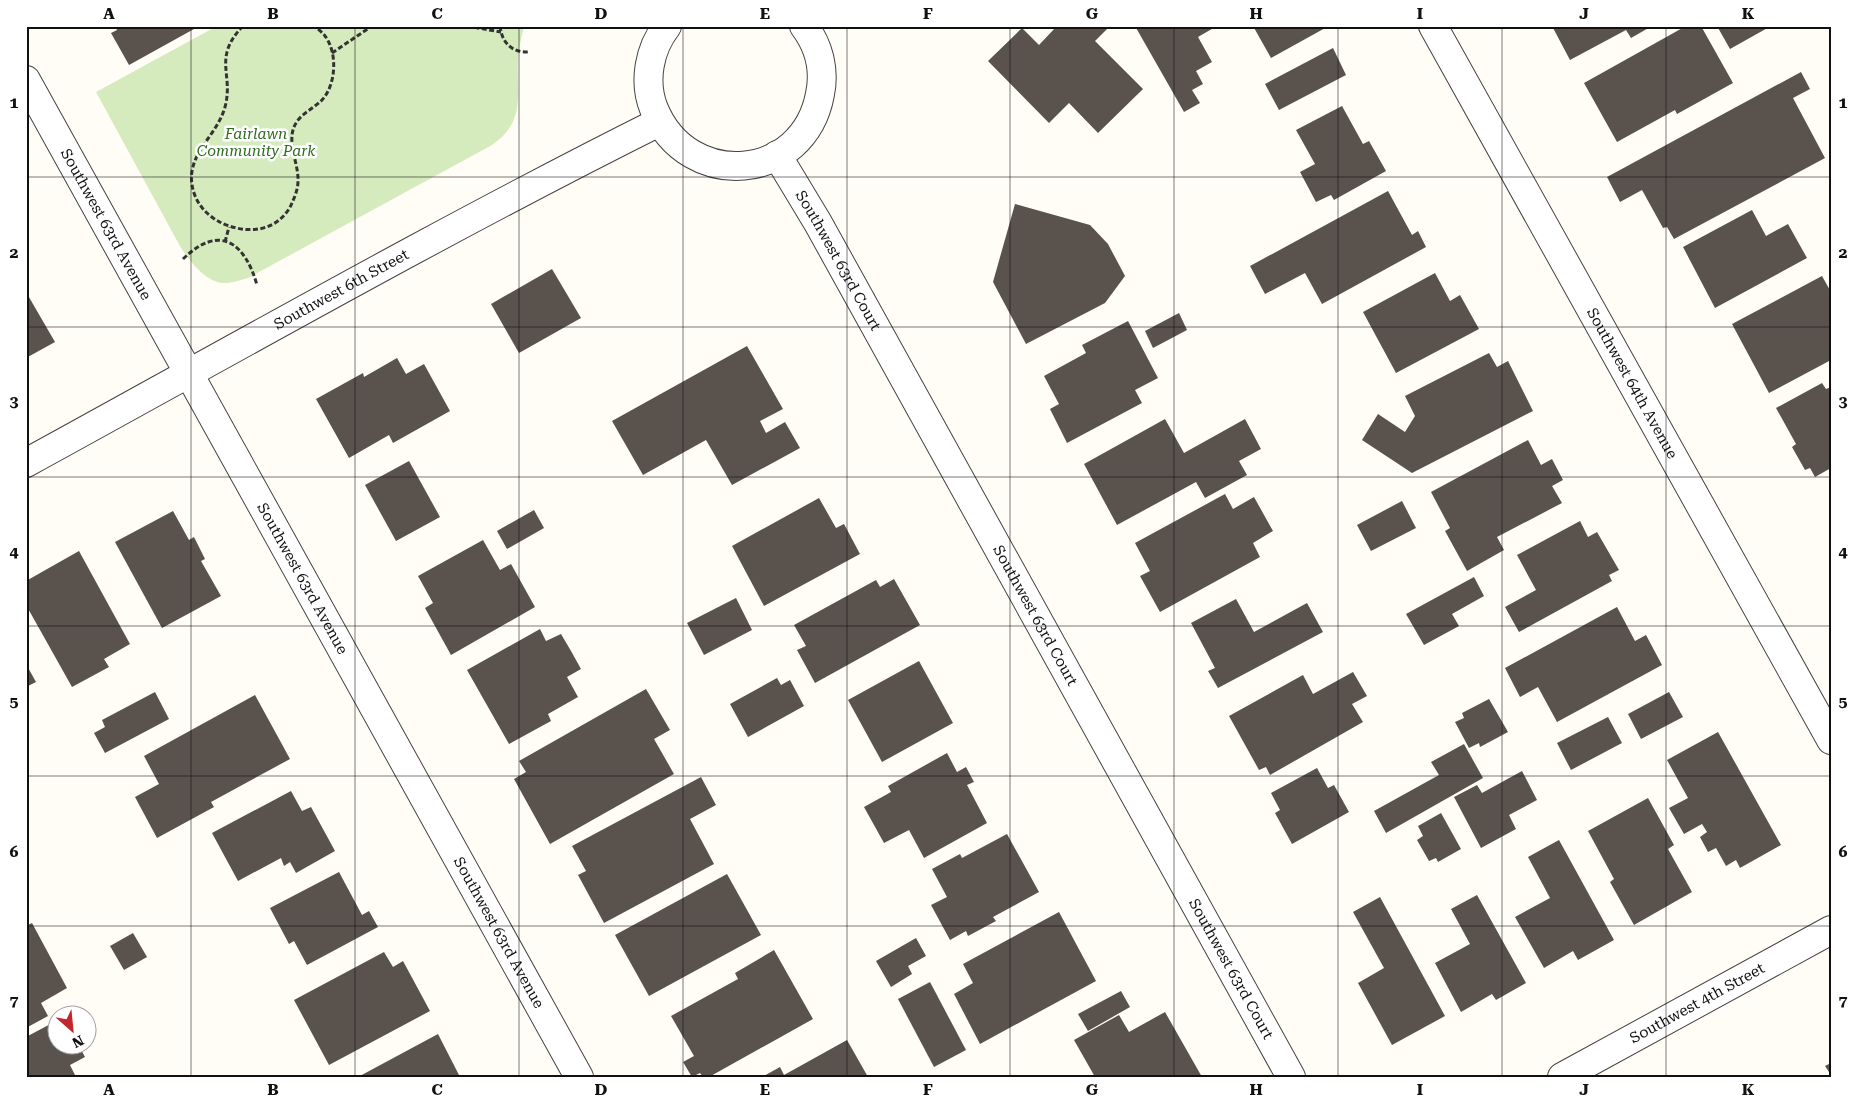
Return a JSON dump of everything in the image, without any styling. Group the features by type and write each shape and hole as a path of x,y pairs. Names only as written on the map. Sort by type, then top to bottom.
{"street":[{"path":"667,26 660,35 651,56 648,78 650,101 659,122 673,140 691,154 712,163 734,166 757,164 777,155 795,142 810,125 818,105 823,82 816,30"},
{"name":"Southwest 64th Avenue","path":"1433,26 1831,740"},
{"name":"Southwest 63rd Avenue","path":"26,80 578,1077"},
{"name":"Southwest 6th Street","path":"26,463 275,325 580,162 659,122"},
{"name":"Southwest 63rd Court","path":"777,155 827,241 1292,1077"},
{"name":"Southwest 4th Street","path":"1562,1077 1831,930"}],"path":[{"path":"243,26 227,48 225,57 226,93 223,113 216,128 198,154 191,173 193,190 201,206 214,219 229,226 244,229 267,227 282,217 290,209 298,189 292,149 294,126 298,120 322,100 332,79 332,53 326,37 314,26"},
{"path":"332,53 372,26"},
{"path":"468,26 501,32"},
{"path":"500,26 504,41 515,51 530,52"},
{"path":"225,242 229,226"},
{"path":"184,259 196,248 204,244 214,241 233,244 244,254 253,269 257,285"}],"green space":[{"name":"Fairlawn Community Park","path":"217,26 524,26 518,57 518,94 515,116 511,126 492,145 248,278 220,283 200,272 181,248 96,92"}],"building":[{"path":"115,26 192,26 194,29 129,65 111,33 117,30"},
{"path":"1057,26 1110,26 1095,41 1143,89 1098,133 1069,103 1049,123 988,61 1022,28 1039,45"},
{"path":"1135,26 1217,26 1198,37 1212,62 1196,71 1203,84 1192,90 1200,103 1184,112"},
{"path":"1253,26 1327,26 1327,27 1271,58"},
{"path":"1552,26 1652,26 1631,38 1626,30 1570,60"},
{"path":"1686,26 1701,26 1733,83 1677,114 1675,110 1617,142 1584,83"},
{"path":"1717,26 1771,26 1730,49"},
{"path":"1333,48 1346,75 1279,110 1265,84"},
{"path":"1801,72 1810,89 1793,98 1825,158 1674,239 1667,227 1663,228 1642,190 1620,202 1607,177"},
{"path":"1342,106 1363,144 1369,141 1386,171 1334,200 1331,195 1316,202 1300,172 1315,164 1296,130"},
{"path":"1388,191 1412,235 1418,231 1426,247 1322,304 1305,273 1265,294 1250,266"},
{"path":"1015,204 1090,225 1108,244 1125,276 1105,303 1026,344 993,282"},
{"path":"1752,210 1766,236 1788,224 1807,258 1715,308 1683,247"},
{"path":"552,269 581,318 519,353 491,304"},
{"path":"1435,273 1450,301 1460,295 1479,329 1396,373 1363,312"},
{"path":"1822,276 1831,292 1831,360 1769,393 1732,324"},
{"path":"26,292 55,342 26,358"},
{"path":"1179,313 1187,330 1153,348 1145,331"},
{"path":"1128,321 1158,378 1135,390 1142,403 1067,443 1050,409 1059,404 1044,376 1086,353 1082,345"},
{"path":"747,346 783,409 760,421 766,433 785,422 800,448 732,485 706,440 643,475 612,421"},
{"path":"1489,353 1497,367 1508,361 1533,411 1412,473 1362,440 1378,414 1405,432 1415,416 1405,396"},
{"path":"397,358 406,374 424,364 450,411 393,443 389,435 349,458 316,399 363,373 364,377"},
{"path":"1822,383 1826,389 1831,387 1831,468 1815,477 1810,468 1805,470 1792,447 1796,444 1776,408"},
{"path":"1165,419 1184,453 1245,419 1261,449 1239,461 1247,475 1205,498 1196,482 1117,525 1084,464"},
{"path":"1528,440 1541,465 1552,459 1563,480 1552,486 1562,503 1497,537 1504,550 1467,571 1445,531 1450,528 1431,492"},
{"path":"409,461 440,517 396,541 365,485"},
{"path":"1225,494 1233,509 1254,497 1273,531 1253,543 1260,557 1160,612 1140,576 1150,571 1135,543"},
{"path":"819,498 836,528 844,524 860,554 764,606 732,546"},
{"path":"1402,501 1416,528 1371,551 1357,525"},
{"path":"534,510 544,528 507,549 497,531"},
{"path":"173,511 189,540 194,537 205,559 201,561 221,596 162,628 115,542"},
{"path":"1580,521 1588,537 1597,532 1619,570 1609,575 1612,581 1519,632 1505,607 1536,590 1517,555"},
{"path":"483,540 500,570 511,564 535,607 451,655 425,608 433,603 418,576"},
{"path":"79,551 130,644 104,659 109,667 72,687 26,605 26,581"},
{"path":"1474,577 1484,596 1452,614 1459,626 1424,645 1406,614"},
{"path":"894,579 920,625 815,683 797,650 806,646 794,625 876,580 880,587"},
{"path":"736,598 752,630 704,655 687,623"},
{"path":"1236,599 1254,632 1307,603 1323,632 1218,688 1208,671 1215,668 1191,623"},
{"path":"1617,607 1635,641 1646,635 1662,665 1557,722 1538,687 1520,697 1505,668"},
{"path":"540,629 546,641 561,634 571,651 581,669 567,677 578,697 548,714 551,721 509,744 467,670"},
{"path":"919,661 953,723 882,762 848,700"},
{"path":"26,664 36,682 26,687"},
{"path":"1353,672 1367,696 1352,704 1363,722 1270,775 1266,767 1259,770 1229,716 1303,675 1313,694"},
{"path":"777,678 781,685 790,680 804,706 748,737 730,704"},
{"path":"646,689 670,730 654,739 674,774 550,844 514,779 526,772 519,761"},
{"path":"155,692 169,719 105,753 94,733 105,727 102,720"},
{"path":"1669,692 1683,717 1641,739 1628,714"},
{"path":"255,695 290,759 211,802 214,807 157,838 135,797 159,784 144,756"},
{"path":"1489,699 1508,732 1480,747 1479,743 1469,748 1455,722 1464,718 1462,713"},
{"path":"1608,717 1622,743 1571,770 1557,743"},
{"path":"1718,732 1781,845 1740,868 1736,860 1726,866 1716,848 1708,852 1700,837 1707,832 1702,824 1684,834 1669,808 1688,798 1667,760"},
{"path":"1464,744 1483,778 1386,833 1374,811 1439,775 1431,762"},
{"path":"947,753 957,772 966,767 974,782 967,785 987,823 924,858 909,830 884,843 864,807 891,792 888,786"},
{"path":"1317,768 1328,788 1334,785 1349,812 1292,844 1275,813 1280,810 1271,793"},
{"path":"1522,771 1537,800 1509,815 1516,829 1481,848 1454,797 1477,785 1482,793"},
{"path":"701,777 716,805 690,819 714,864 604,923 578,875 586,871 572,846"},
{"path":"291,791 302,811 311,807 335,851 296,873 290,862 284,866 281,858 238,881 212,833"},
{"path":"1648,798 1674,845 1668,849 1692,892 1634,925 1610,882 1614,879 1588,831"},
{"path":"1441,813 1461,849 1438,862 1436,858 1429,861 1417,840 1423,836 1418,826"},
{"path":"1007,834 1039,892 993,917 996,921 968,936 966,931 950,940 931,905 947,897 932,869 960,854 962,858"},
{"path":"1559,840 1614,940 1578,960 1573,951 1544,968 1515,917 1550,898 1528,857"},
{"path":"339,872 362,915 369,911 378,927 307,965 294,941 289,944 270,908"},
{"path":"727,874 761,935 649,996 615,935"},
{"path":"1477,895 1526,983 1496,1000 1492,994 1461,1012 1435,963 1470,944 1451,909"},
{"path":"1380,897 1445,1016 1392,1045 1358,983 1384,968 1353,912"},
{"path":"1059,912 1096,981 980,1044 954,994 973,983 963,964"},
{"path":"32,923 67,988 41,1003 48,1016 26,1028 26,926"},
{"path":"133,933 147,957 124,970 110,946"},
{"path":"916,938 926,956 908,966 912,974 891,987 876,961"},
{"path":"774,950 813,1019 709,1077 703,1077 700,1073 692,1077 683,1062 694,1056 671,1016 738,979 735,973"},
{"path":"384,952 393,967 403,961 430,1011 329,1065 294,1000"},
{"path":"930,982 966,1050 934,1067 898,999"},
{"path":"1121,991 1130,1007 1088,1031 1078,1014"},
{"path":"1165,1012 1202,1077 1095,1077 1074,1040 1119,1015 1129,1032"},
{"path":"48,1025 48,1056 85,1057 70,1065 76,1077 26,1077 26,1037"},
{"path":"438,1034 460,1077 358,1077"},
{"path":"847,1040 868,1077 762,1077 780,1067 784,1075"},
{"path":"1831,1063 1831,1075 1825,1066"}]}
